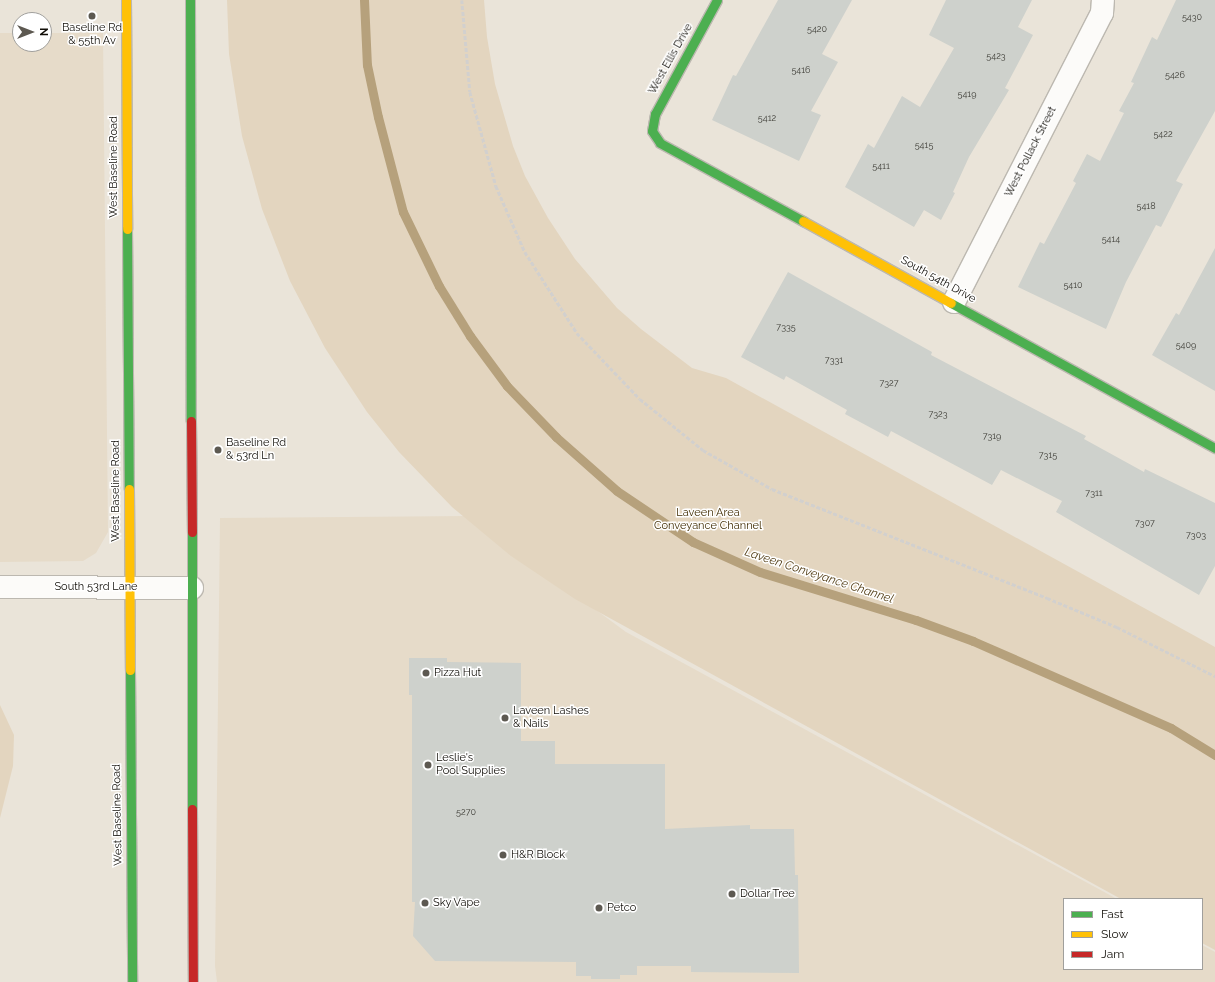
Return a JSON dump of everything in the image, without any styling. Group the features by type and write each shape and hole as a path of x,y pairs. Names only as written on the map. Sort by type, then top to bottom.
{"main road":[{"name":"West Baseline Road","path":"126,0 132,982"},
{"path":"190,0 193,982"},
{"name":"West Ellis Drive","path":"652,131 655,114 717,0"},
{"name":"South 54th Drive","path":"652,131 660,143 954,302 1215,448"}],"street":[{"name":"West Pollack Street","path":"954,302 1102,13 1103,0"},
{"name":"South 53rd Lane","path":"0,587 192,588"}],"path":[{"path":"462,0 470,92 496,186 525,252 577,333 640,399 702,450 772,489 1117,627 1215,676"}],"shaded area":[{"path":"0,33 12,33 12,52 52,52 52,33 103,33 108,532 96,553 83,561 0,562"},
{"path":"468,516 626,632 1115,898 1063,898 1063,970 1203,970 1203,946 1215,952 1215,982 217,982 215,966 220,518"}],"green space":[{"name":"Laveen Area Conveyance Channel","path":"227,0 484,0 487,37 495,84 513,146 525,176 548,218 575,259 617,308 641,329 692,368 726,378 1215,647 1215,950 1203,944 1203,898 1119,898 575,599 511,556 452,507 399,452 367,412 325,348 290,281 262,209 242,136 229,54"},
{"path":"0,705 14,735 13,766 0,818"}],"building":[{"path":"778,0 852,0 822,54 838,62 811,111 821,115 799,161 712,120 733,75 736,76"},
{"path":"946,0 1032,0 1018,27 1033,35 1005,88 1009,90 969,157 953,192 955,193 941,220 924,210 914,227 845,187 868,144 874,148 902,96 920,107 954,48 929,35"},
{"path":"1176,0 1215,0 1215,111 1176,181 1183,184 1161,227 1156,225 1126,282 1106,329 1018,287 1040,242 1044,244 1076,183 1073,181 1087,154 1100,161 1124,113 1119,111 1134,83 1131,82 1152,37 1157,40"},
{"path":"1215,248 1215,391 1152,355 1176,313 1179,315"},
{"path":"788,272 932,352 931,355 1086,436 1084,439 1144,472 1145,469 1215,503 1215,566 1199,595 1056,512 1062,501 1001,470 992,485 891,431 888,437 845,414 847,410 786,376 784,380 741,357"},
{"path":"409,658 447,658 447,662 521,663 521,741 555,741 555,764 665,764 665,829 750,825 750,829 794,829 795,875 798,875 799,973 691,972 691,966 637,966 637,975 620,975 620,979 591,979 591,976 576,976 576,962 435,961 413,936 415,902 412,902 412,695 409,695"}],"waterway":[{"name":"Laveen Conveyance Channel","path":"364,0 367,65 378,117 403,212 439,286 470,336 507,386 556,437 617,491 693,542 760,572 916,620 973,641 1171,728 1215,755"}],"traffic: fast":[{"path":"190,0 191,421"},
{"path":"717,0 655,114 652,131 660,143 803,221"},
{"path":"127,229 129,489"},
{"path":"951,303 1215,448"},
{"path":"192,532 192,809"},
{"path":"130,670 132,982"}],"traffic: slow":[{"path":"126,0 127,229"},
{"path":"803,221 951,303"},
{"path":"129,489 130,670"}],"traffic: jam":[{"path":"191,421 192,532"},
{"path":"192,809 193,982"}],"place":[{"name":"Baseline Rd & 55th Av","path":"92,16"},
{"name":"Baseline Rd & 53rd Ln","path":"218,450"},
{"name":"Pizza Hut","path":"426,673"},
{"name":"Laveen Lashes & Nails","path":"505,718"},
{"name":"Leslie's Pool Supplies","path":"428,765"},
{"name":"H&R Block","path":"503,855"},
{"name":"Dollar Tree","path":"732,894"},
{"name":"Sky Vape","path":"425,903"},
{"name":"Petco","path":"599,908"}]}
